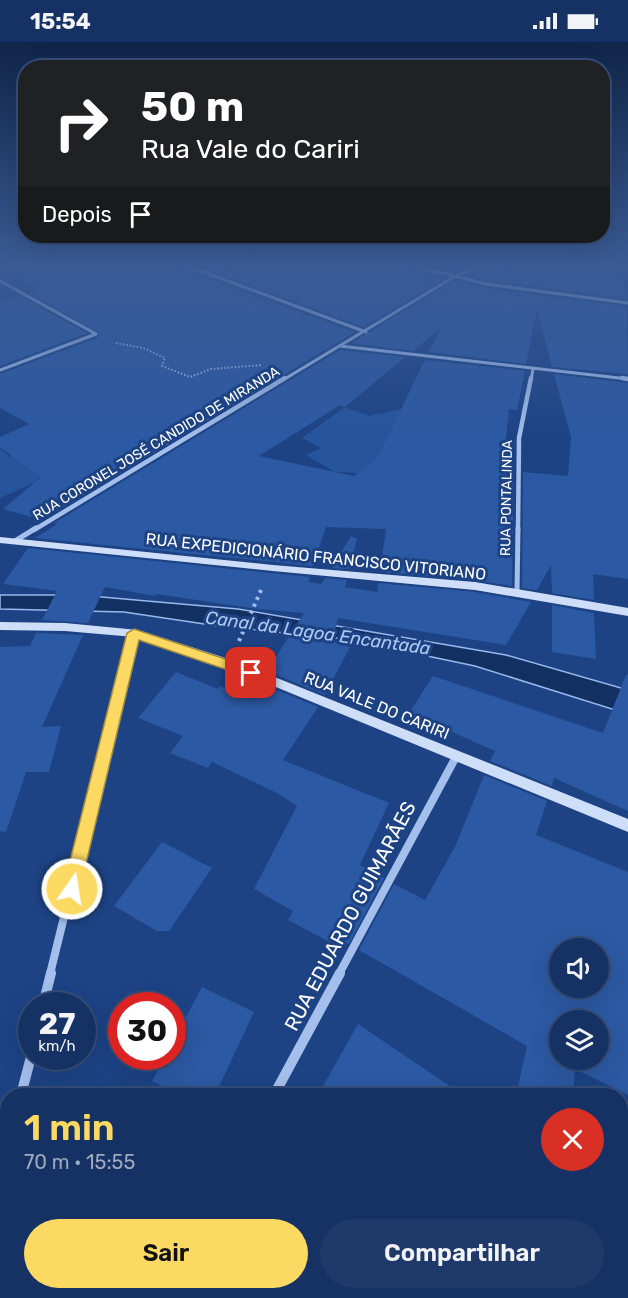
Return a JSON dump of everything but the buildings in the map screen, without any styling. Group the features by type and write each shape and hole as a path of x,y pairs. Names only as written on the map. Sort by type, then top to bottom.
{"main road":[{"name":"RUA EXPEDICIONÁRIO FRANCISCO VITORIANO","path":"0,540 475,586 628,612"},
{"name":"RUA VALE DO CARIRI","path":"0,626 65,627 134,633 231,664 628,826"}],"street":[{"path":"73,322 96,334"},
{"path":"338,322 366,332"},
{"name":"RUA CORONEL JOSÉ CANDIDO DE MIRANDA","path":"15,542 383,322"},
{"path":"0,370 96,334"},
{"path":"340,346 628,378"},
{"name":"RUA PONTALINDA","path":"517,592 519,438 533,369"},
{"path":"46,992 134,633"},
{"name":"RUA EDUARDO GUIMARÃES","path":"278,1088 458,755"},
{"path":"23,1088 28,1070"}],"path":[{"path":"96,334 117,343 143,348 165,358 162,366 190,377 211,369 236,365 262,365 295,373"},
{"path":"242,632 250,609"}],"shaded area":[{"path":"345,407 369,416 401,409 377,458 358,473 335,472 306,455 321,448 302,438"},
{"path":"86,417 46,463 36,482 0,498 0,448 10,457"}],"water":[{"name":"Canal da Lagoa Encantada","path":"0,595 79,595 238,609 506,655 628,690 628,714 475,666 346,639 218,626 124,612 0,609"}],"route":[{"path":"72,889 134,633 231,664 251,673"}]}
